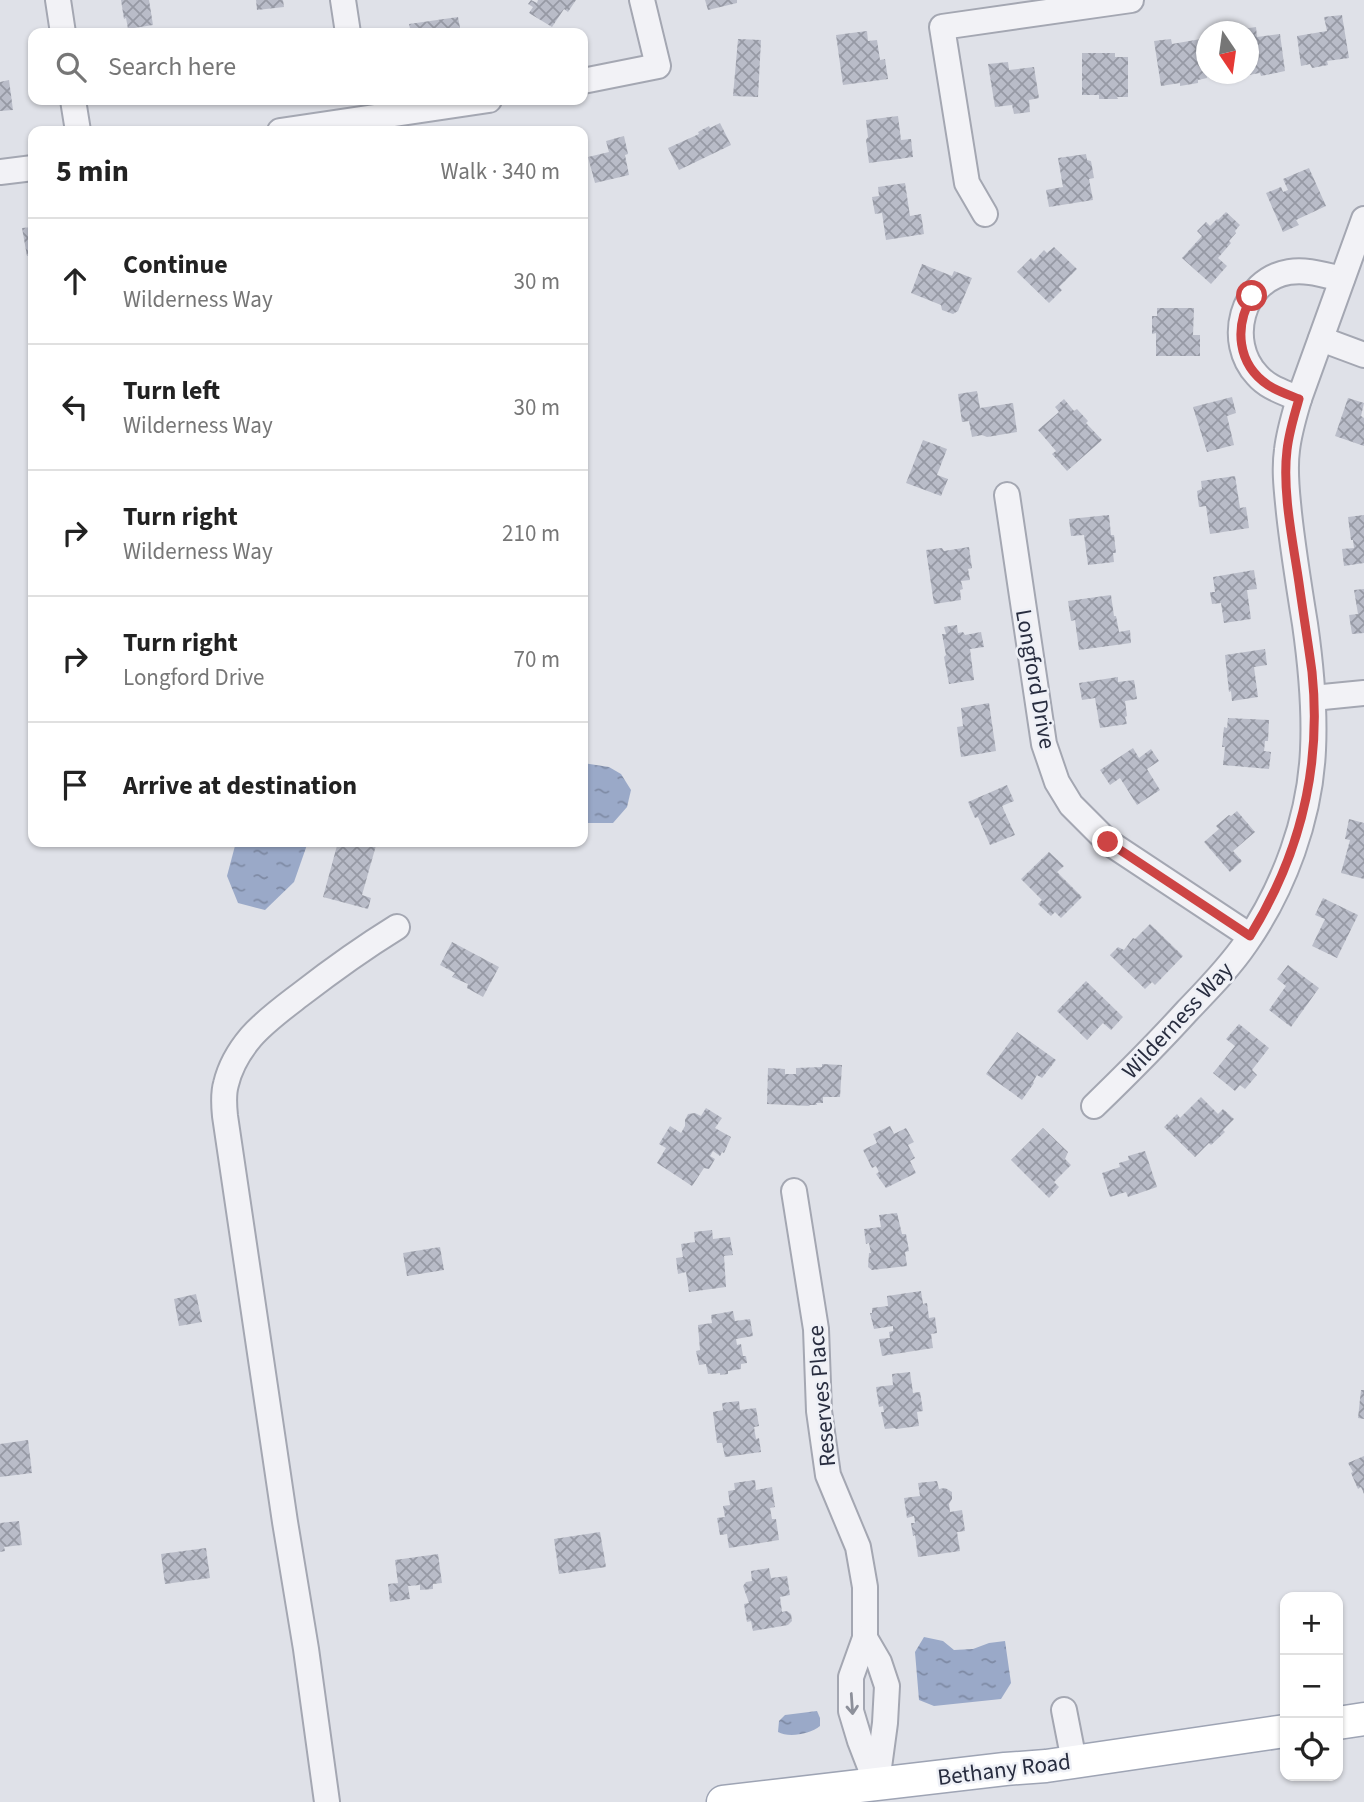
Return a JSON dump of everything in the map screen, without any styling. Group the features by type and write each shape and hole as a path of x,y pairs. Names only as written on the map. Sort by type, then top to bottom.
{"main road":[{"path":"1343,1722 1364,1719"},
{"name":"Bethany Road","path":"723,1802 860,1792 1280,1732"}],"street":[{"path":"58,0 62,28"},
{"path":"343,0 347,28"},
{"path":"588,81 658,66 642,0"},
{"path":"985,214 967,183 942,27 1131,0"},
{"path":"74,105 77,126"},
{"path":"298,126 361,109 418,105"},
{"path":"0,172 28,168"},
{"name":"Wilderness Way","path":"1094,1106 1132,1070 1221,975 1250,936 1278,888 1304,814 1313,750 1312,672 1291,530 1286,452 1299,399 1364,219"},
{"path":"1299,399 1265,383 1255,374 1242,349 1240,335 1245,308 1261,286 1285,273 1316,272 1342,279"},
{"path":"1321,339 1364,355"},
{"name":"Longford Drive","path":"1007,495 1044,744 1057,782 1071,805 1108,842 1250,936"},
{"path":"1313,698 1364,693"},
{"path":"327,1802 224,1100 232,1067 253,1034 316,982 397,927"},
{"name":"Reserves Place","path":"794,1191 816,1329 819,1411 828,1475 858,1547 864,1587 865,1638 851,1677 851,1711 860,1741 860,1792"},
{"name":"Reserves Place","path":"860,1792 885,1723 887,1686 879,1662 865,1638"},
{"path":"1064,1710 1074,1762"}],"water":[{"path":"588,764 609,767 621,774 631,790 627,807 613,823 588,823"},
{"path":"235,847 306,847 294,882 265,910 238,903 227,876"},
{"path":"924,1637 943,1641 954,1650 973,1649 1005,1641 1011,1683 1001,1699 934,1706 919,1700 915,1652"},
{"path":"817,1711 820,1726 816,1729 793,1735 778,1732 779,1721 785,1715"}],"building":[{"path":"121,0 149,0 153,25 128,28 126,18 124,19"},
{"path":"256,0 283,0 284,7 257,10"},
{"path":"531,0 537,3 538,0 576,0 568,12 564,9 552,27 529,13 533,7 528,4"},
{"path":"705,0 737,0 737,3 708,10"},
{"path":"1342,15 1349,58 1327,61 1328,65 1312,68 1310,64 1301,66 1297,36 1327,31 1324,17"},
{"path":"458,17 460,28 410,28 409,24"},
{"path":"867,31 868,41 877,40 880,60 885,59 888,79 843,85 836,35"},
{"path":"1280,34 1285,71 1261,76 1259,37"},
{"path":"738,39 761,40 758,97 733,96"},
{"path":"1171,39 1172,44 1196,40 1196,83 1161,86 1154,41"},
{"path":"1082,53 1115,53 1115,57 1128,57 1128,97 1099,99 1099,95 1082,95"},
{"path":"1008,62 1009,70 1034,67 1039,98 1029,100 1030,112 1014,114 1012,105 995,107 988,64"},
{"path":"9,80 13,110 0,111 0,82"},
{"path":"898,116 901,140 911,139 913,157 869,163 866,120"},
{"path":"720,123 731,145 679,170 668,148"},
{"path":"624,136 629,175 595,183 588,157 609,152 606,141"},
{"path":"1086,154 1087,160 1091,161 1094,178 1089,179 1093,200 1049,207 1046,190 1063,187 1058,158"},
{"path":"1309,168 1326,206 1296,220 1299,225 1283,232 1266,193 1281,187 1283,192 1288,190 1283,179"},
{"path":"905,183 910,216 921,214 924,234 886,240 882,213 875,214 872,197 879,196 878,187"},
{"path":"1226,212 1240,225 1229,241 1231,243 1218,258 1227,266 1211,284 1182,258 1202,236 1197,231 1206,222 1210,226"},
{"path":"28,227 28,256 27,256 22,228"},
{"path":"1054,247 1077,269 1059,287 1062,290 1049,303 1017,272 1031,258 1034,261 1044,250 1047,253"},
{"path":"922,264 952,276 954,271 972,278 958,311 953,314 942,310 941,305 911,293"},
{"path":"1157,308 1194,308 1193,335 1200,335 1200,356 1156,356 1156,333 1152,334 1152,316 1157,316"},
{"path":"977,391 980,408 1013,403 1017,432 972,437 969,421 962,422 958,394"},
{"path":"1232,397 1236,413 1227,416 1234,445 1207,452 1193,407"},
{"path":"1348,398 1364,403 1361,416 1364,418 1364,446 1335,436"},
{"path":"1064,399 1074,411 1077,409 1102,440 1067,471 1052,454 1056,451 1038,430 1059,412 1055,407"},
{"path":"923,440 947,449 937,475 948,479 941,496 906,483"},
{"path":"1235,476 1240,508 1246,507 1249,528 1210,534 1206,506 1199,507 1197,491 1202,489 1201,481"},
{"path":"1109,515 1116,553 1113,553 1114,562 1088,565 1084,535 1071,536 1069,519"},
{"path":"1364,515 1364,563 1344,566 1342,549 1354,548 1348,517"},
{"path":"969,547 972,568 968,569 970,580 961,581 961,600 934,604 926,550 942,548 944,551"},
{"path":"1254,570 1257,589 1247,590 1251,619 1224,623 1221,603 1212,604 1210,592 1215,592 1213,577"},
{"path":"1364,589 1364,633 1352,634 1349,615 1358,614 1354,590"},
{"path":"1111,595 1119,632 1130,630 1131,643 1079,650 1075,620 1071,621 1068,601"},
{"path":"957,625 958,633 963,632 965,635 981,632 984,647 970,649 974,680 949,684 942,634 946,634 944,627"},
{"path":"1265,649 1267,665 1254,667 1258,697 1232,701 1225,655"},
{"path":"1118,677 1118,682 1134,680 1137,699 1125,701 1127,724 1100,728 1095,698 1082,700 1079,683"},
{"path":"989,703 996,751 961,757 957,727 963,726 961,708"},
{"path":"1228,718 1269,720 1268,741 1265,741 1264,751 1271,752 1269,769 1223,765 1224,727 1227,728"},
{"path":"1133,748 1139,758 1151,749 1159,761 1147,769 1160,790 1137,805 1120,778 1110,785 1100,770"},
{"path":"1007,785 1014,801 1002,806 1015,835 990,845 968,802"},
{"path":"1237,811 1255,832 1233,851 1242,861 1230,872 1204,842 1219,829 1216,826"},
{"path":"1349,819 1364,823 1364,879 1341,873 1350,840 1345,839"},
{"path":"337,847 376,847 362,895 371,898 368,909 323,897"},
{"path":"1049,852 1064,866 1057,872 1082,897 1061,918 1055,912 1051,916 1038,904 1042,900 1021,879"},
{"path":"1323,898 1358,915 1337,958 1312,946 1325,919 1315,915"},
{"path":"1150,924 1183,956 1155,985 1152,982 1145,989 1110,955 1118,947 1124,950 1133,938"},
{"path":"452,942 499,967 483,997 467,988 468,984 452,977 455,973 440,965"},
{"path":"1288,965 1319,988 1291,1027 1269,1010 1286,986 1277,979"},
{"path":"1086,981 1123,1017 1111,1030 1103,1023 1087,1040 1057,1011"},
{"path":"1239,1024 1269,1048 1252,1070 1257,1075 1245,1089 1240,1085 1235,1091 1213,1073 1235,1046 1226,1039"},
{"path":"1017,1032 1056,1060 1042,1078 1037,1075 1022,1100 986,1074"},
{"path":"822,1064 842,1065 840,1097 823,1097 823,1103 810,1106 767,1104 768,1068 785,1069 785,1074 796,1074 796,1068 822,1067"},
{"path":"1201,1097 1218,1114 1223,1109 1234,1119 1223,1130 1225,1132 1195,1157 1164,1127 1177,1114 1180,1118"},
{"path":"706,1108 722,1118 715,1128 731,1137 724,1153 720,1156 713,1151 710,1156 715,1159 709,1169 704,1168 692,1186 657,1163 666,1148 659,1144 670,1126 681,1133 688,1114 701,1116"},
{"path":"890,1126 894,1134 906,1128 914,1142 908,1145 915,1158 910,1161 916,1173 886,1188 876,1174 879,1172 876,1166 872,1168 863,1150 877,1143 873,1134"},
{"path":"1043,1128 1068,1152 1065,1159 1071,1165 1054,1182 1059,1187 1049,1198 1011,1160"},
{"path":"1145,1151 1157,1187 1128,1197 1126,1192 1110,1197 1102,1173 1120,1167 1119,1163 1129,1160 1128,1156"},
{"path":"897,1213 902,1234 906,1234 909,1251 905,1252 907,1266 872,1270 868,1267 871,1253 869,1243 866,1244 864,1229 881,1227 879,1215"},
{"path":"712,1230 713,1239 730,1237 733,1255 724,1256 726,1287 689,1292 686,1272 678,1274 676,1258 683,1257 681,1244 695,1242 694,1232"},
{"path":"440,1247 444,1270 407,1276 403,1253"},
{"path":"921,1291 923,1304 927,1303 929,1318 935,1317 937,1333 931,1334 933,1348 882,1356 879,1339 890,1338 889,1332 893,1331 893,1326 874,1329 870,1313 872,1308 888,1306 887,1296"},
{"path":"196,1294 202,1322 179,1326 174,1299"},
{"path":"733,1311 735,1321 750,1319 753,1336 736,1339 737,1345 741,1344 747,1363 741,1364 741,1369 728,1371 728,1374 708,1374 706,1364 699,1365 696,1351 700,1350 698,1325 712,1323 711,1315"},
{"path":"910,1372 913,1393 920,1392 923,1411 917,1412 919,1426 885,1429 881,1412 884,1412 883,1406 879,1407 876,1387 893,1385 892,1374"},
{"path":"1361,1390 1364,1390 1364,1419 1358,1418"},
{"path":"739,1401 740,1410 756,1408 759,1426 754,1427 761,1452 725,1457 722,1443 717,1443 713,1412 723,1410 722,1403"},
{"path":"28,1440 32,1473 0,1477 0,1444"},
{"path":"1364,1456 1364,1494 1361,1487 1358,1489 1348,1463"},
{"path":"755,1480 756,1490 772,1487 775,1507 770,1508 772,1519 776,1519 779,1540 729,1548 727,1534 720,1535 717,1518 725,1517 723,1506 730,1505 728,1491 735,1490 734,1483"},
{"path":"937,1481 939,1489 945,1488 952,1492 950,1512 962,1510 965,1531 957,1532 960,1551 918,1557 911,1523 915,1523 914,1516 907,1518 904,1498 920,1496 918,1483"},
{"path":"19,1521 22,1545 4,1547 5,1551 0,1552 0,1523"},
{"path":"600,1532 606,1567 559,1574 554,1539"},
{"path":"206,1548 210,1578 165,1584 161,1554"},
{"path":"438,1554 442,1583 433,1584 433,1589 420,1590 420,1585 408,1586 410,1599 390,1602 388,1584 398,1583 395,1560"},
{"path":"769,1568 771,1578 787,1576 790,1595 780,1597 782,1612 791,1614 792,1621 788,1625 753,1631 751,1621 747,1622 744,1604 749,1603 743,1586 752,1581 751,1571"}],"route":[{"path":"1108,842 1250,936 1278,888 1304,814 1313,750 1312,672 1286,478 1290,427 1299,399 1265,383 1255,374 1242,349 1241,322 1252,296"}]}
